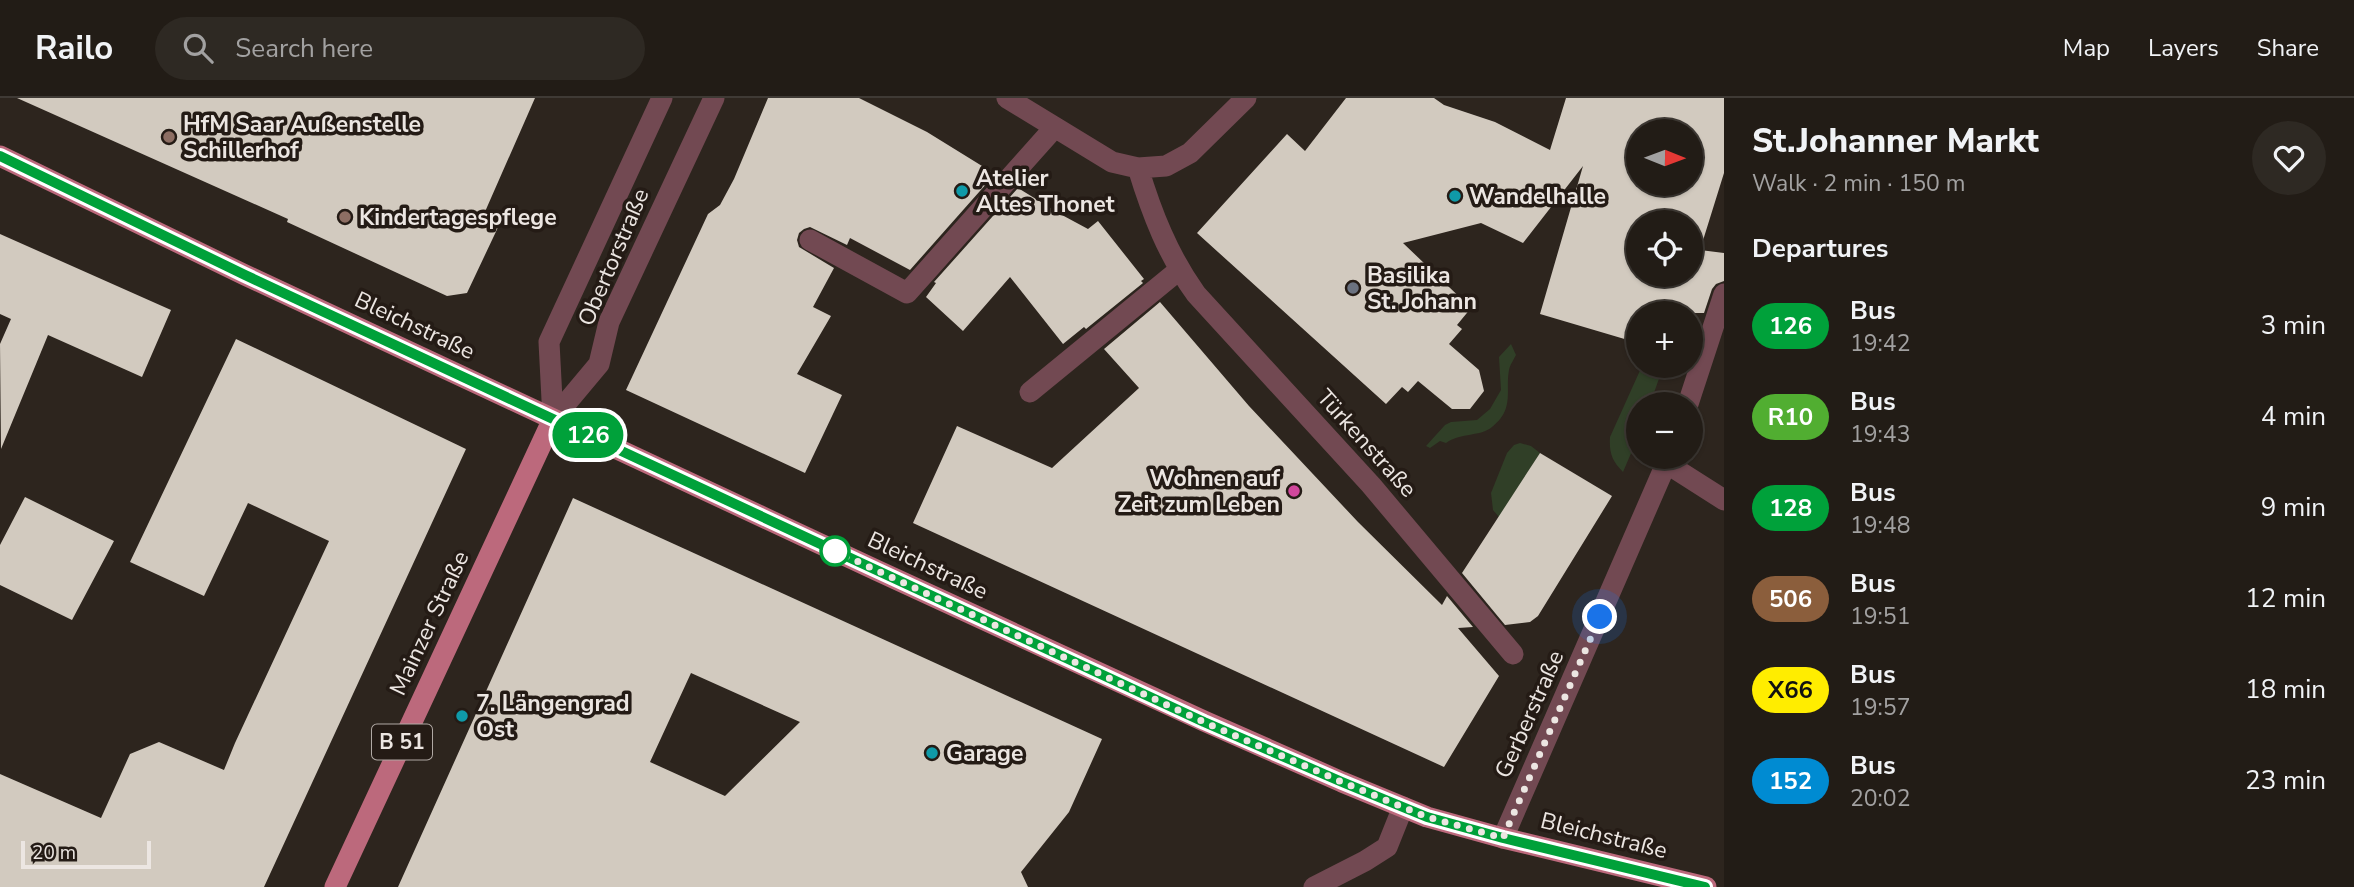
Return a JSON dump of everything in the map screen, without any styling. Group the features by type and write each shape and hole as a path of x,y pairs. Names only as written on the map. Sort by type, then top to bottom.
{"main road":[{"name":"Bleichstraße","path":"0,156 245,275 1204,722 1427,817 1706,887"},
{"name":"Mainzer Straße","path":"335,887 553,419"}],"street":[{"name":"Obertorstraße","path":"553,419 549,342 662,98"},
{"name":"Obertorstraße","path":"553,419 599,364 614,310 714,98"},
{"path":"1007,98 1112,162 1138,168 1166,166 1190,153 1246,98"},
{"path":"810,240 907,293 1055,127"},
{"name":"Türkenstraße","path":"1138,168 1149,204 1179,270 1196,294 1371,485 1513,654"},
{"path":"1030,392 1179,270"},
{"path":"1692,392 1724,294"},
{"name":"Gerberstraße","path":"1503,838 1663,469"},
{"path":"1680,469 1724,500"},
{"path":"1314,887 1387,848 1403,807"}],"green space":[{"path":"1511,344 1516,355 1509,370 1508,400 1499,420 1482,432 1458,437 1446,443 1440,441 1430,448 1426,446 1445,425 1477,420 1490,409 1501,390 1499,357"},
{"path":"1637,378 1659,378 1654,392 1630,392"},
{"path":"1626,402 1626,465 1623,472 1612,456 1610,437"},
{"path":"1520,443 1531,446 1540,453 1499,517 1493,510 1491,493 1507,453"}],"building":[{"path":"17,98 535,98 484,214 501,221 467,293 447,296 287,222 288,219"},
{"path":"768,98 859,98 927,132 995,174 910,270 850,238 847,245 810,227 799,233 799,247 834,268 813,307 831,316 797,374 842,395 805,473 626,390 708,214 720,205 734,179"},
{"path":"1346,98 1434,98 1444,105 1495,122 1550,150 1566,98 1724,98 1724,173 1703,240 1703,210 1626,210 1626,287 1703,287 1703,250 1724,253 1724,281 1712,289 1704,313 1703,301 1626,301 1626,339 1540,314 1583,166 1523,243 1481,223 1403,243 1471,308 1457,325 1462,329 1449,344 1479,370 1484,391 1470,409 1452,409 1418,381 1408,392 1402,387 1386,404 1197,233 1287,134 1305,151"},
{"path":"1018,188 1088,229 1098,221 1144,279 1141,281 1143,283 1086,329 1084,327 1063,344 1010,277 963,331 926,297 936,283 934,282"},
{"path":"0,234 171,310 142,377 48,335 1,449 0,344 11,319 0,314"},
{"path":"1160,302 1249,406 1358,522 1442,605 1447,596 1473,627 1458,628 1499,676 1444,767 913,523 957,426 1052,468 1139,388 1104,349"},
{"path":"236,339 466,449 264,887 0,887 0,774 101,818 130,754 159,742 224,770 329,541 248,503 204,596 130,562"},
{"path":"1540,453 1612,496 1538,616 1530,622 1505,625 1462,573"},
{"path":"25,497 114,541 72,620 0,585 0,545"},
{"path":"573,498 1102,739 1069,812 1021,872 1028,887 398,887","holes":["691,673 800,722 725,796 650,762"]}],"bus line":[{"name":"126","path":"0,156 245,275 859,562 1204,722 1342,782 1427,817 1705,887"}],"place":[{"name":"HfM Saar Außenstelle Schillerhof","path":"169,137"},
{"name":"Atelier Altes Thonet","path":"962,191"},
{"name":"Wandelhalle","path":"1455,196"},
{"name":"Kindertagespflege","path":"345,217"},
{"name":"Basilika St. Johann","path":"1353,288"},
{"name":"Wohnen auf Zeit zum Leben","path":"1294,491"},
{"name":"7. Längengrad Ost","path":"462,716"},
{"name":"Garage","path":"932,753"}],"route":[{"path":"835,551 1204,722 1342,782 1427,817 1503,838 1600,617"}]}
